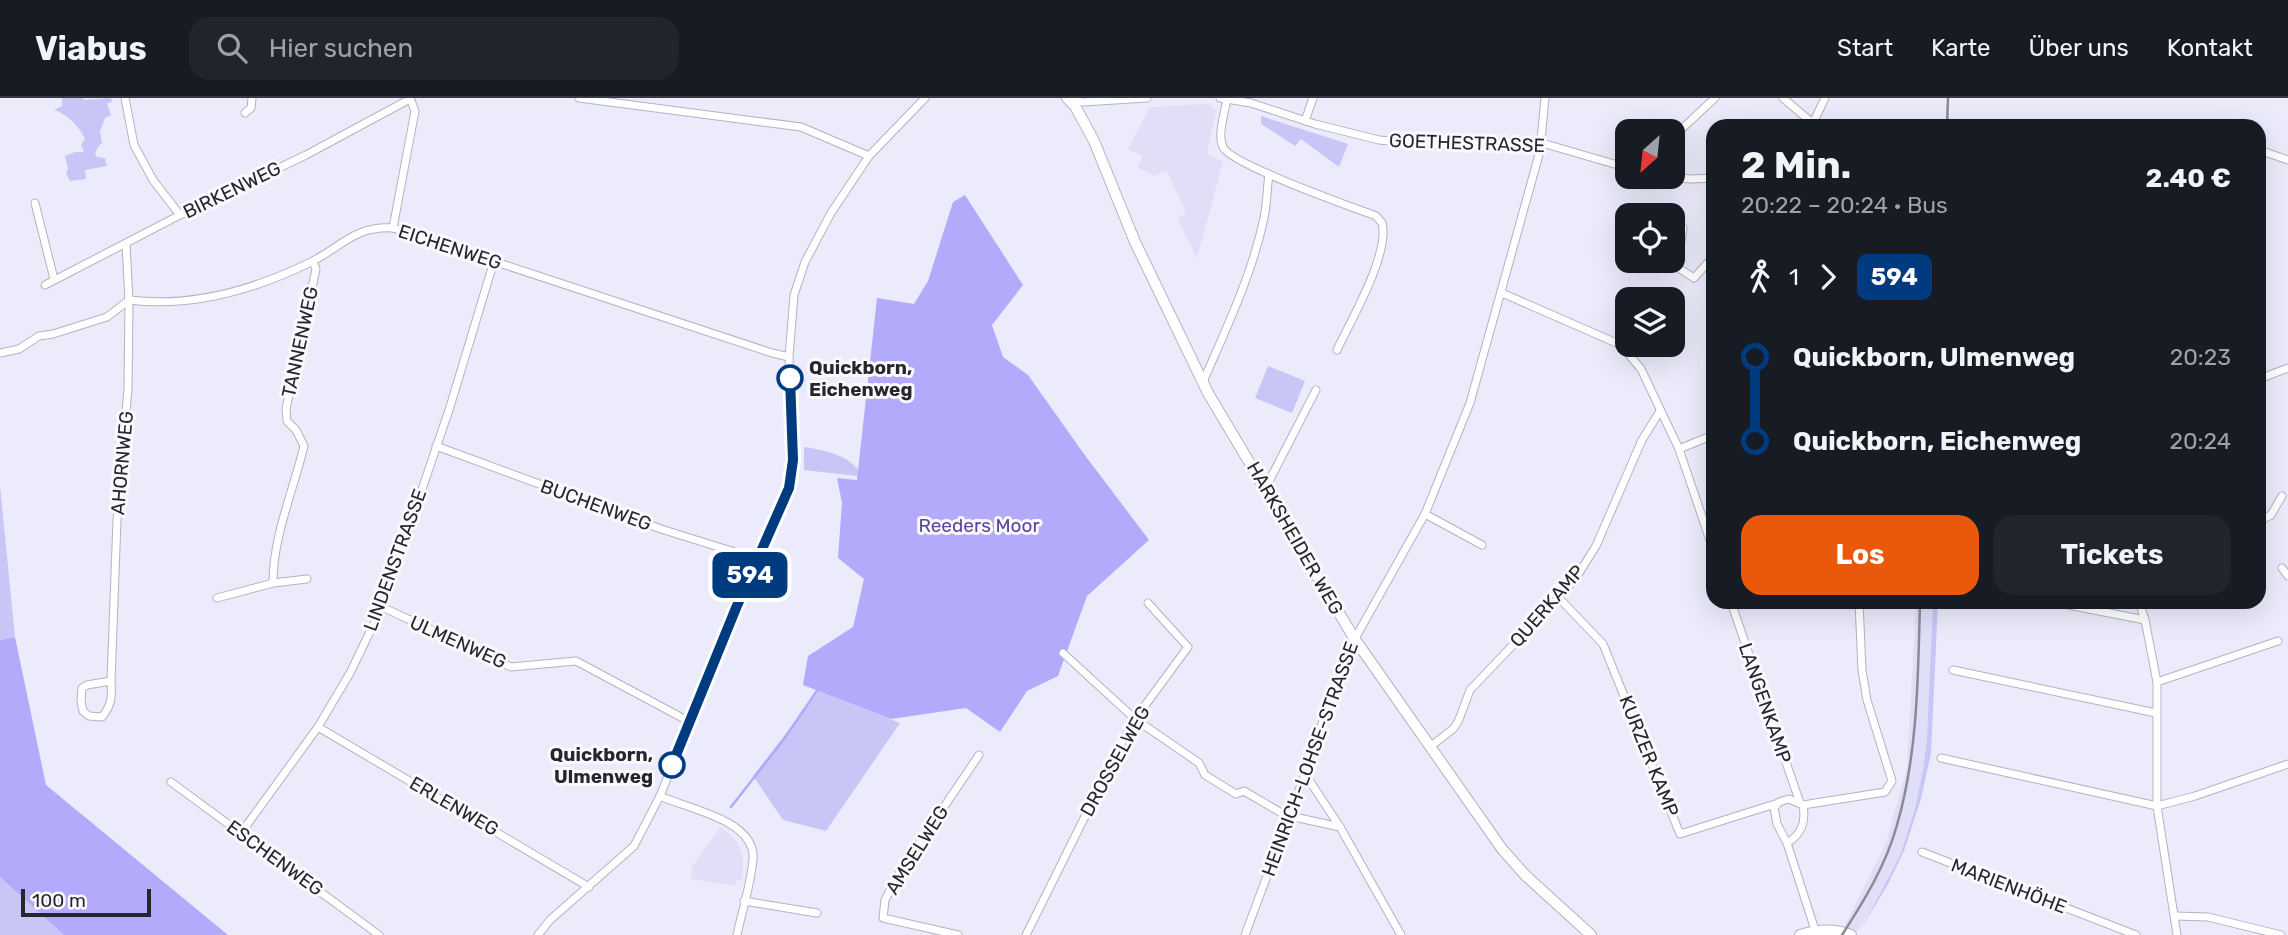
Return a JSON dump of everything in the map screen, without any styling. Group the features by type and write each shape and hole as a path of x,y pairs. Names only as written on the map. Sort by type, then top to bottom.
{"main road":[{"name":"HARKSHEIDER WEG","path":"1068,99 1094,141 1135,242 1203,382 1354,638 1509,857 1591,935"},
{"path":"1800,935 1815,930 1851,935"}],"street":[{"path":"125,98 134,145 153,180 180,215"},
{"path":"245,113 251,108 252,98"},
{"path":"579,98 801,127 869,156"},
{"path":"538,935 550,920 634,846 660,796 789,488 793,460 789,357 794,295 805,262 831,213 869,156 925,98"},
{"path":"1068,99 1083,103 1147,98"},
{"name":"GOETHESTRASSE","path":"1220,98 1251,103 1366,138 1427,145 1480,141 1542,143 1615,164"},
{"path":"1306,121 1313,98"},
{"name":"HEINRICH-LOHSE-STRASSE","path":"1245,935 1305,774 1344,658 1425,514 1470,403 1542,143 1545,98"},
{"path":"1685,126 1715,98"},
{"path":"1783,98 1809,119"},
{"path":"1817,119 1825,98"},
{"path":"393,228 415,111 410,99"},
{"name":"BIRKENWEG","path":"45,285 180,215 306,155 410,99"},
{"path":"1227,99 1221,139 1223,148 1230,155 1269,174 1376,216 1382,223 1383,244 1375,269 1337,350"},
{"path":"2266,152 2288,160"},
{"path":"1203,382 1228,325 1253,255 1264,217 1269,174"},
{"path":"1685,178 1706,178"},
{"path":"35,203 54,279"},
{"name":"EICHENWEG","path":"129,300 176,303 224,295 270,281 313,261 357,233 374,227 393,228 789,357"},
{"name":"AHORNWEG","path":"111,681 82,688 83,711 89,716 102,717 113,697 111,681 117,520 128,388 129,300 126,245"},
{"name":"TANNENWEG","path":"274,583 273,562 304,446 296,430 287,421 285,409 316,269 313,261"},
{"name":"LINDENSTRASSE","path":"241,833 318,726 350,673 382,607 450,407 494,261"},
{"path":"1685,272 1694,278 1706,265"},
{"path":"1502,293 1621,345 1641,369 1679,449 1706,528"},
{"path":"0,353 19,349 39,336 107,317 129,300"},
{"path":"2266,376 2288,368"},
{"path":"1265,489 1316,390"},
{"name":"QUERKAMP","path":"1430,746 1458,722 1470,690 1574,581 1596,546 1642,440 1660,411"},
{"path":"1679,449 1706,438"},
{"name":"BUCHENWEG","path":"436,446 660,529 757,559"},
{"path":"2266,518 2271,515 2282,496"},
{"path":"1425,514 1482,545"},
{"path":"2281,568 2288,576"},
{"path":"217,598 274,583 307,579"},
{"name":"KURZER KAMP","path":"1559,598 1603,644 1680,834 1775,804"},
{"name":"DROSSELWEG","path":"1026,935 1135,719 1188,647 1148,603"},
{"name":"ULMENWEG","path":"382,607 511,667 576,662 690,722"},
{"name":"LANGENKAMP","path":"1733,609 1801,804"},
{"path":"1815,930 1774,811 1775,804 1789,800 1801,804 1885,792 1891,786 1892,781 1867,700 1862,670 1859,609"},
{"path":"2089,609 2145,620"},
{"path":"2141,609 2157,682 2157,806 2178,935"},
{"path":"2157,682 2278,641"},
{"path":"1063,653 1135,719 1199,763 1205,775 1236,794 1244,791 1285,815 1340,827"},
{"path":"1953,670 2156,713"},
{"name":"ERLENWEG","path":"318,726 558,866 589,887"},
{"name":"AMSELWEG","path":"958,935 883,918 885,900 898,875 979,755"},
{"path":"1941,758 2157,806 2288,764"},
{"path":"1305,774 1340,827 1401,935"},
{"name":"ESCHENWEG","path":"171,782 379,935"},
{"path":"660,796 722,820 744,833 751,841 753,859 737,935"},
{"path":"1787,843 1798,836 1802,826 1801,804"},
{"name":"MARIENHÖHE","path":"1922,852 2136,935"},
{"path":"744,901 817,913"},
{"path":"2175,916 2208,917 2281,935"}],"shaded area":[{"path":"62,98 111,98 112,102 107,103 111,115 105,118 100,132 102,143 95,154 105,158 107,166 85,170 86,179 70,181 66,173 68,169 65,156 84,152 81,145 85,139 72,121 54,110 62,106"},
{"path":"1211,105 1216,111 1207,153 1223,162 1197,258 1177,218 1186,213 1167,171 1154,176 1138,168 1142,156 1128,149 1150,107"},
{"path":"1261,116 1348,144 1339,167 1301,139 1295,146 1261,124"},
{"path":"1268,366 1305,381 1292,413 1255,398"},
{"path":"804,447 827,451 848,460 859,471 857,476 804,470"},
{"path":"0,486 15,637 0,640"},
{"path":"1916,609 1933,609 1927,738 1915,809 1900,856 1885,886 1855,935 1840,935 1886,843 1907,768"},
{"path":"1933,609 1938,609 1931,753 1921,799 1904,851 1860,931 1900,856 1915,809 1927,738"},
{"path":"819,691 900,723 826,831 783,820 753,776"},
{"path":"721,827 736,840 743,857 741,880 736,880 735,886 691,879 692,867"},
{"path":"0,877 64,935 0,935"}],"green space":[{"name":"Reeders Moor","path":"965,195 1023,285 992,325 1003,357 1028,375 1149,540 1087,596 1058,676 1027,691 1000,732 966,708 891,719 803,685 808,656 853,627 864,579 838,558 842,503 837,478 857,480 877,298 914,304 928,281 953,202"},
{"path":"15,637 46,785 228,935 64,935 0,877 0,640"}],"waterway":[{"path":"825,679 842,665 876,654 905,608 911,581 905,554 894,528 889,491 887,461 899,429 902,399 893,340"},
{"path":"731,807 784,739 823,682"}],"railway":[{"path":"1947,119 1948,98"},
{"path":"1842,935 1881,868 1904,798 1916,714 1920,609"}],"bus line":[{"name":"594","path":"672,765 736,608 789,488 793,460 790,378"}],"place":[{"name":"Quickborn, Eichenweg","path":"790,378"},
{"name":"Quickborn, Ulmenweg","path":"672,765"}]}
